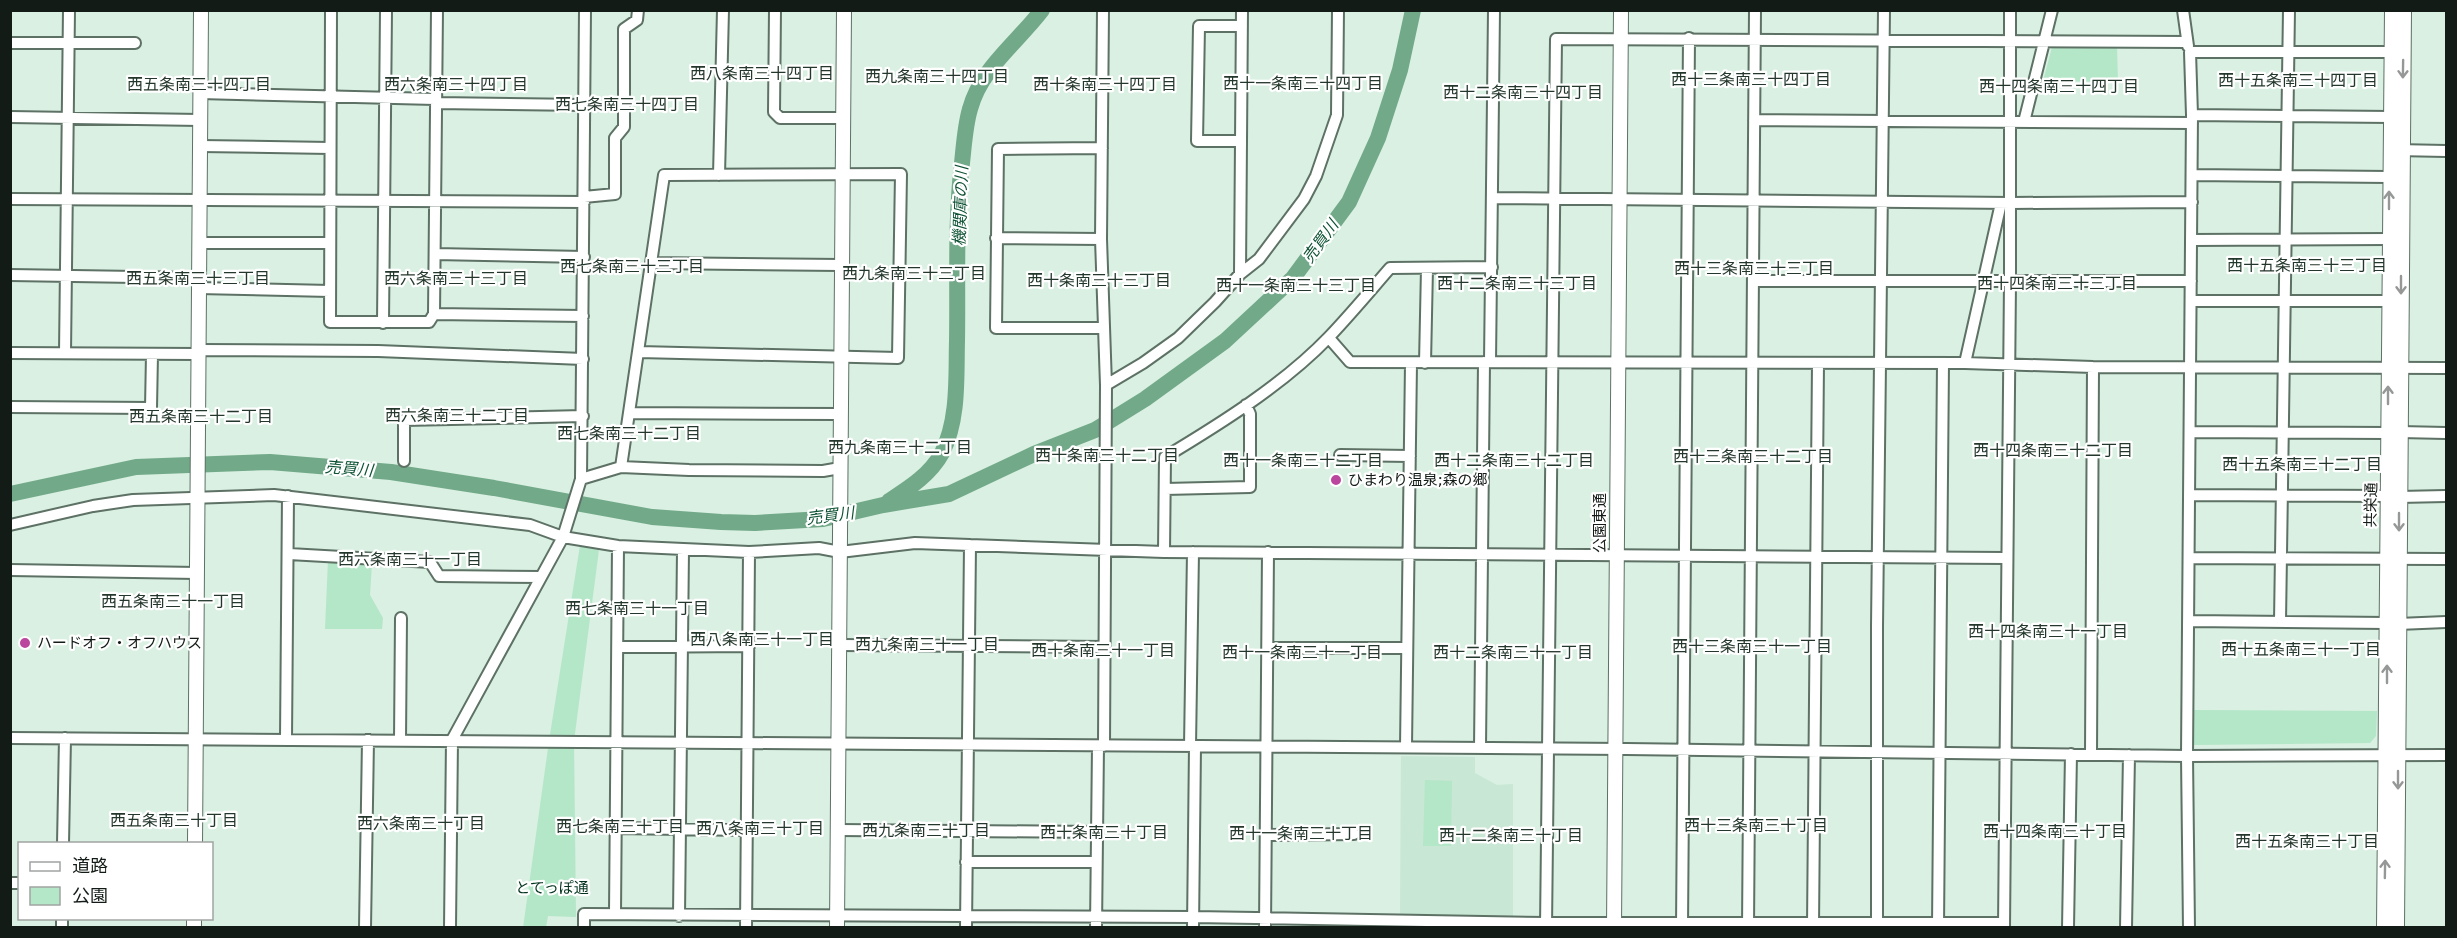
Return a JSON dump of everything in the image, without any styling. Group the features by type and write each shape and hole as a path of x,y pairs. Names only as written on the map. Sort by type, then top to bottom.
{"street":[{"path":"65,353 69,10"},
{"path":"195,842 201,10"},
{"path":"331,10 330,322 429,322 434,314 437,10"},
{"path":"383,322 386,10"},
{"path":"450,927 452,740 564,534 580,482 583,416 585,10"},
{"path":"10,199 434,202 584,200 615,194 615,138 624,127 624,29 637,20 638,10"},
{"path":"719,175 723,10"},
{"path":"775,10 774,112 780,118 844,118"},
{"path":"837,921 844,10"},
{"path":"1096,922 1104,647 1106,449 1101,239 1103,10"},
{"path":"1240,274 1242,10"},
{"path":"1106,388 1178,338 1240,274 1259,259 1285,226 1316,176 1337,115 1338,10"},
{"path":"1480,748 1482,556 1492,267 1494,10"},
{"name":"公園東通","path":"1614,925 1621,10"},
{"path":"1748,925 1755,10"},
{"path":"1877,925 1878,556 1884,10"},
{"path":"584,927 584,914 679,916 746,922 2004,925 2010,282 2006,203 2010,123 2010,10"},
{"path":"2024,122 2052,10"},
{"path":"2183,10 2189,47 2192,119 2190,621 2187,756 2189,927"},
{"path":"2280,622 2289,10"},
{"name":"共栄通","path":"2392,10 2391,117 2396,150 2389,177 2389,301 2394,368"},
{"name":"共栄通","path":"2397,927 2392,754 2392,623 2396,150 2404,10"},
{"path":"1241,141 1197,141 1199,26 1242,26"},
{"path":"1682,925 1689,38"},
{"path":"1546,925 1556,39 1755,38 2044,41 2288,52 2392,52"},
{"path":"10,43 135,43"},
{"path":"200,93 584,105"},
{"path":"1754,120 2010,123 2288,116 2391,117"},
{"path":"10,117 200,120"},
{"path":"200,146 330,148"},
{"path":"1102,148 998,149 996,328 1104,328"},
{"path":"2396,150 2446,151"},
{"path":"621,467 664,175 902,174 898,358 639,352"},
{"path":"2192,175 2389,177"},
{"path":"1493,198 2006,203 2192,202"},
{"path":"1965,363 1983,282 2006,203"},
{"path":"996,238 1101,239"},
{"path":"2192,240 2389,239"},
{"path":"199,243 330,243"},
{"path":"435,254 584,256"},
{"path":"652,263 841,265"},
{"path":"1164,552 1166,457 1246,405 1308,357 1329,338 1390,268 1492,267"},
{"path":"1425,363 1427,268"},
{"path":"10,275 330,291"},
{"path":"1753,281 2191,281"},
{"path":"2191,301 2389,301"},
{"path":"434,314 583,316"},
{"path":"1329,338 1350,362 1965,363 2093,367 2446,368"},
{"path":"10,353 378,351 583,359"},
{"path":"10,407 151,408 152,354"},
{"path":"1406,747 1411,363"},
{"path":"1813,925 1818,363"},
{"path":"1938,925 1943,363"},
{"path":"2091,755 2093,367"},
{"path":"1165,489 1250,487 1250,414 1246,405"},
{"path":"629,413 840,414"},
{"path":"404,461 404,420 583,416"},
{"path":"2190,432 2446,433"},
{"path":"1340,455 1410,456"},
{"path":"580,482 621,467 823,471 840,474"},
{"path":"2190,495 2446,496"},
{"path":"10,525 93,506 133,500 288,496 530,525 618,546 683,550 749,552 915,543 1164,552 2006,558"},
{"path":"286,739 288,496"},
{"path":"966,922 970,545"},
{"path":"615,914 618,546"},
{"path":"679,916 683,550"},
{"path":"746,922 749,552"},
{"path":"1193,552 1193,922"},
{"path":"1265,923 1269,552"},
{"path":"289,554 430,562 439,576 541,577"},
{"path":"2190,558 2446,559"},
{"path":"10,570 197,573"},
{"path":"400,740 401,618"},
{"path":"2190,621 2446,622"},
{"path":"839,645 1104,647"},
{"path":"618,647 750,646"},
{"path":"1268,648 1407,648"},
{"path":"10,748 11,738 196,738 1683,749 2187,756 2446,755"},
{"path":"63,842 65,738"},
{"path":"365,927 368,740"},
{"path":"2068,927 2071,754"},
{"name":"共栄通","path":"2384,927 2392,754"},
{"path":"2126,927 2129,755"},
{"path":"616,828 747,830"},
{"path":"838,830 1097,832"},
{"path":"1267,835 1354,834"},
{"path":"966,862 1096,862"}],"shaded area":[{"path":"1401,756 1475,757 1475,773 1497,785 1513,784 1513,917 1400,916"}],"green space":[{"path":"2052,47 2117,47 2118,82 2043,81"},
{"name":"とてっぽ通","path":"581,539 600,542 574,741 576,917 548,916 546,927 523,928 549,741"},
{"path":"328,560 372,563 370,595 383,618 382,629 325,629"},
{"path":"2193,710 2377,711 2376,736 2370,743 2193,745"},
{"path":"1425,780 1452,781 1451,846 1423,846"}],"waterway":[{"name":"機関庫の川","path":"889,501 918,480 937,461 947,440 954,412 958,207 970,109 975,94 991,68 1042,10"},
{"name":"売買川","path":"10,494 136,467 270,462 391,472 652,517 721,522 755,523 823,519 883,505 949,494 1034,454 1095,430 1145,399 1225,341 1293,278 1349,202 1378,138 1400,70 1413,10"}],"place":[{"name":"ひまわり温泉;森の郷","path":"1336,480"},
{"name":"ハードオフ・オフハウス","path":"25,643"}],"district":[{"name":"西八条南三十四丁目","path":"762,73"},
{"name":"西九条南三十四丁目","path":"937,76"},
{"name":"西十三条南三十四丁目","path":"1751,79"},
{"name":"西十五条南三十四丁目","path":"2298,80"},
{"name":"西十一条南三十四丁目","path":"1303,83"},
{"name":"西五条南三十四丁目","path":"199,84"},
{"name":"西六条南三十四丁目","path":"456,84"},
{"name":"西十条南三十四丁目","path":"1105,84"},
{"name":"西十四条南三十四丁目","path":"2059,86"},
{"name":"西十二条南三十四丁目","path":"1523,92"},
{"name":"西七条南三十四丁目","path":"627,104"},
{"name":"西十五条南三十三丁目","path":"2307,265"},
{"name":"西七条南三十三丁目","path":"632,266"},
{"name":"西十三条南三十三丁目","path":"1754,268"},
{"name":"西九条南三十三丁目","path":"914,273"},
{"name":"西五条南三十三丁目","path":"198,278"},
{"name":"西六条南三十三丁目","path":"456,278"},
{"name":"西十条南三十三丁目","path":"1099,280"},
{"name":"西十二条南三十三丁目","path":"1517,283"},
{"name":"西十四条南三十三丁目","path":"2057,283"},
{"name":"西十一条南三十三丁目","path":"1296,285"},
{"name":"西六条南三十二丁目","path":"457,415"},
{"name":"西五条南三十二丁目","path":"201,416"},
{"name":"西七条南三十二丁目","path":"629,433"},
{"name":"西九条南三十二丁目","path":"900,447"},
{"name":"西十四条南三十二丁目","path":"2053,450"},
{"name":"西十条南三十二丁目","path":"1107,455"},
{"name":"西十三条南三十二丁目","path":"1753,456"},
{"name":"西十一条南三十二丁目","path":"1303,460"},
{"name":"西十二条南三十二丁目","path":"1514,460"},
{"name":"西十五条南三十二丁目","path":"2302,464"},
{"name":"西六条南三十一丁目","path":"410,559"},
{"name":"西五条南三十一丁目","path":"173,601"},
{"name":"西七条南三十一丁目","path":"637,608"},
{"name":"西十四条南三十一丁目","path":"2048,631"},
{"name":"西八条南三十一丁目","path":"762,639"},
{"name":"西九条南三十一丁目","path":"927,644"},
{"name":"西十三条南三十一丁目","path":"1752,646"},
{"name":"西十五条南三十一丁目","path":"2301,649"},
{"name":"西十条南三十一丁目","path":"1103,650"},
{"name":"西十一条南三十一丁目","path":"1302,652"},
{"name":"西十二条南三十一丁目","path":"1513,652"},
{"name":"西五条南三十丁目","path":"174,820"},
{"name":"西六条南三十丁目","path":"421,823"},
{"name":"西十三条南三十丁目","path":"1756,825"},
{"name":"西七条南三十丁目","path":"620,826"},
{"name":"西八条南三十丁目","path":"760,828"},
{"name":"西九条南三十丁目","path":"926,830"},
{"name":"西十四条南三十丁目","path":"2055,831"},
{"name":"西十条南三十丁目","path":"1104,832"},
{"name":"西十一条南三十丁目","path":"1301,833"},
{"name":"西十二条南三十丁目","path":"1511,835"},
{"name":"西十五条南三十丁目","path":"2307,841"}]}
